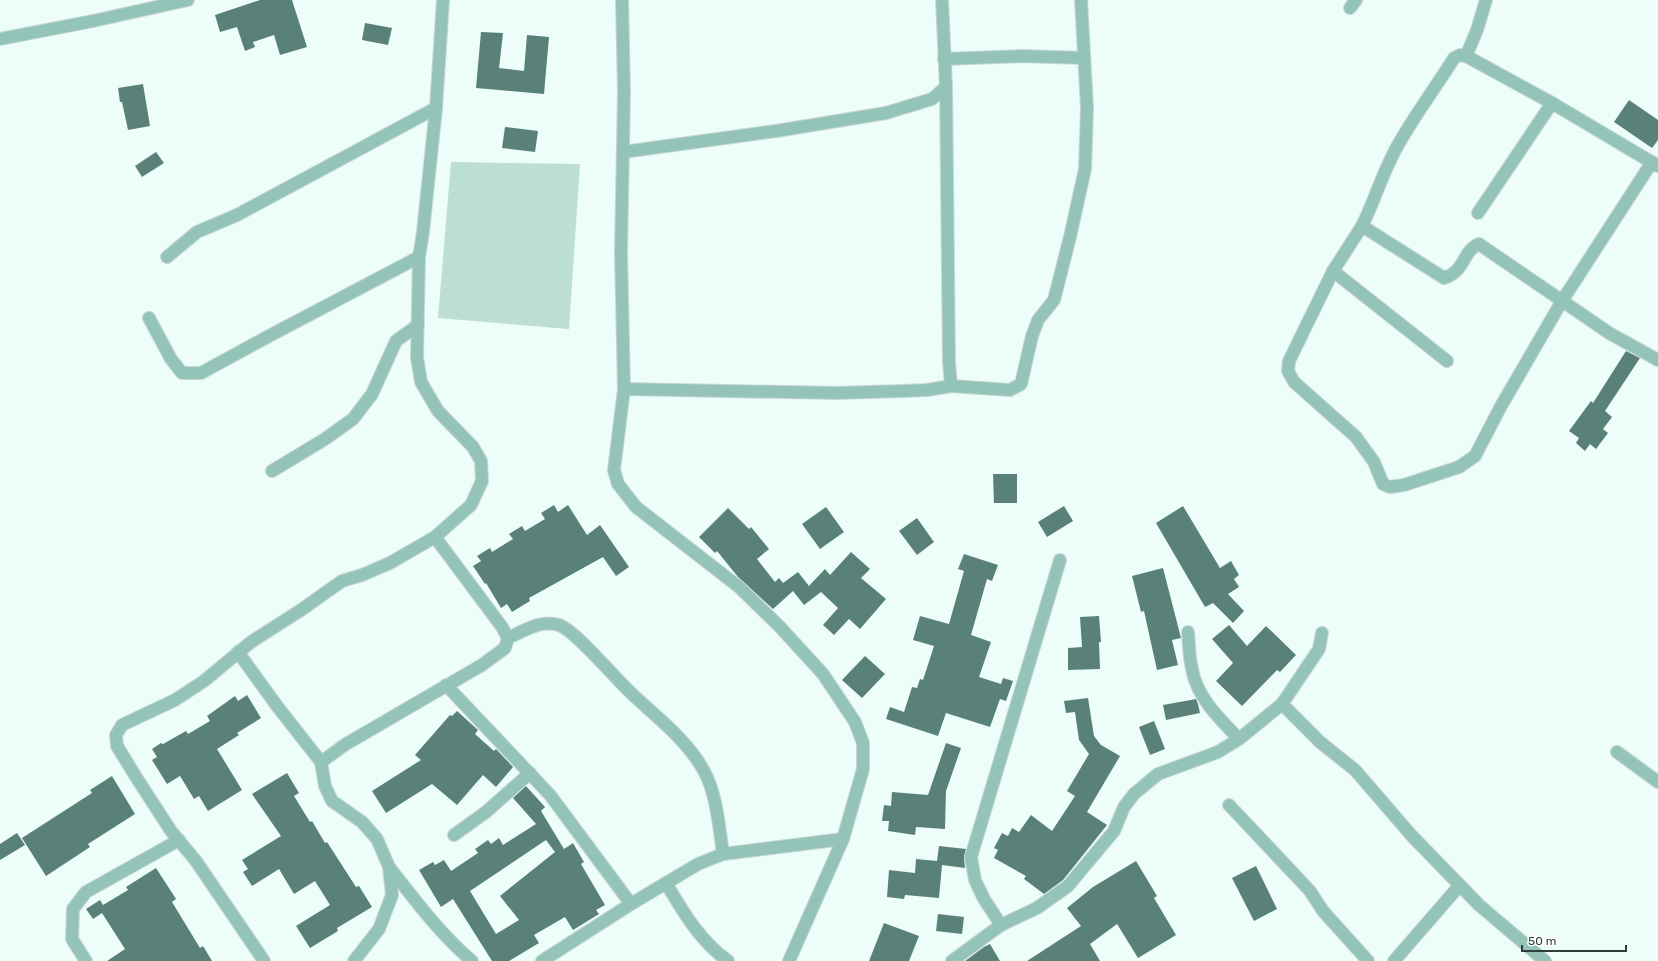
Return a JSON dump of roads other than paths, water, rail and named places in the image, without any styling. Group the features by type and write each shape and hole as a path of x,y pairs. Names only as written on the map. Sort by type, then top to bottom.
{"street":[{"path":"0,39 93,21 188,0"},
{"path":"264,961 196,861 179,840 129,765 117,746 116,735 122,725 175,700 204,681 238,652 342,581 362,575 390,563 435,537 471,505 482,481 481,461 473,447 438,411 421,382 417,357 419,258 436,108 443,0"},
{"path":"622,0 623,152 621,253 624,389 614,470 618,484 625,496 636,507 739,587 780,627 823,674 855,722 863,743 863,769 843,839 789,961"},
{"path":"942,0 946,87 949,362 951,386"},
{"path":"624,389 836,393 927,390 951,386 1010,390 1021,384 1032,336 1038,320 1054,300 1085,169 1087,108 1081,0"},
{"path":"1466,56 1477,30 1486,0"},
{"path":"1460,55 1466,56 1552,103 1655,164 1562,301 1501,406 1475,456 1459,467 1404,485 1390,487 1383,484 1374,462 1356,437 1289,376 1289,360 1333,271 1362,226 1371,207 1379,183 1398,145 1454,58 1460,55"},
{"path":"944,59 1022,56 1084,58"},
{"path":"623,152 776,131 886,112 932,99 946,87"},
{"path":"1478,213 1552,103"},
{"path":"167,257 197,232 237,215 436,108"},
{"path":"1362,226 1444,278 1451,276 1458,271 1473,247 1478,244 1609,333 1658,360"},
{"path":"149,318 171,359 182,372 202,373 269,336 419,258"},
{"path":"1333,271 1447,361"},
{"path":"272,471 325,439 353,419 372,394 396,341 418,325"},
{"path":"321,762 346,744 482,665 505,648 508,638 502,627 435,537"},
{"path":"1001,925 984,898 975,880 971,857 1060,560"},
{"path":"508,638 543,622 560,625 577,637 624,686 674,733 696,757 705,772 717,814 723,854"},
{"path":"1188,632 1192,669 1198,688 1216,715 1239,739"},
{"path":"952,961 1001,925 1037,908 1068,886 1114,831 1124,807 1134,794 1158,774 1218,752 1239,739 1282,704 1319,649 1322,633"},
{"path":"238,652 277,706 321,762 325,786 332,801 362,822 377,839 389,867 437,927 456,948 472,961"},
{"path":"446,685 550,795 631,904"},
{"path":"1282,704 1320,742 1355,770 1412,836 1479,905 1545,961"},
{"path":"1617,752 1658,782"},
{"path":"454,835 486,812 530,773"},
{"path":"1229,805 1310,891 1323,911 1368,961"},
{"path":"542,961 631,904 698,864 723,854 843,839"},
{"path":"86,961 72,939 73,909 86,892 179,840"},
{"path":"354,961 379,929 392,895 389,867"},
{"path":"666,883 685,916 702,938 728,961"},
{"path":"1394,961 1460,885"}]}
